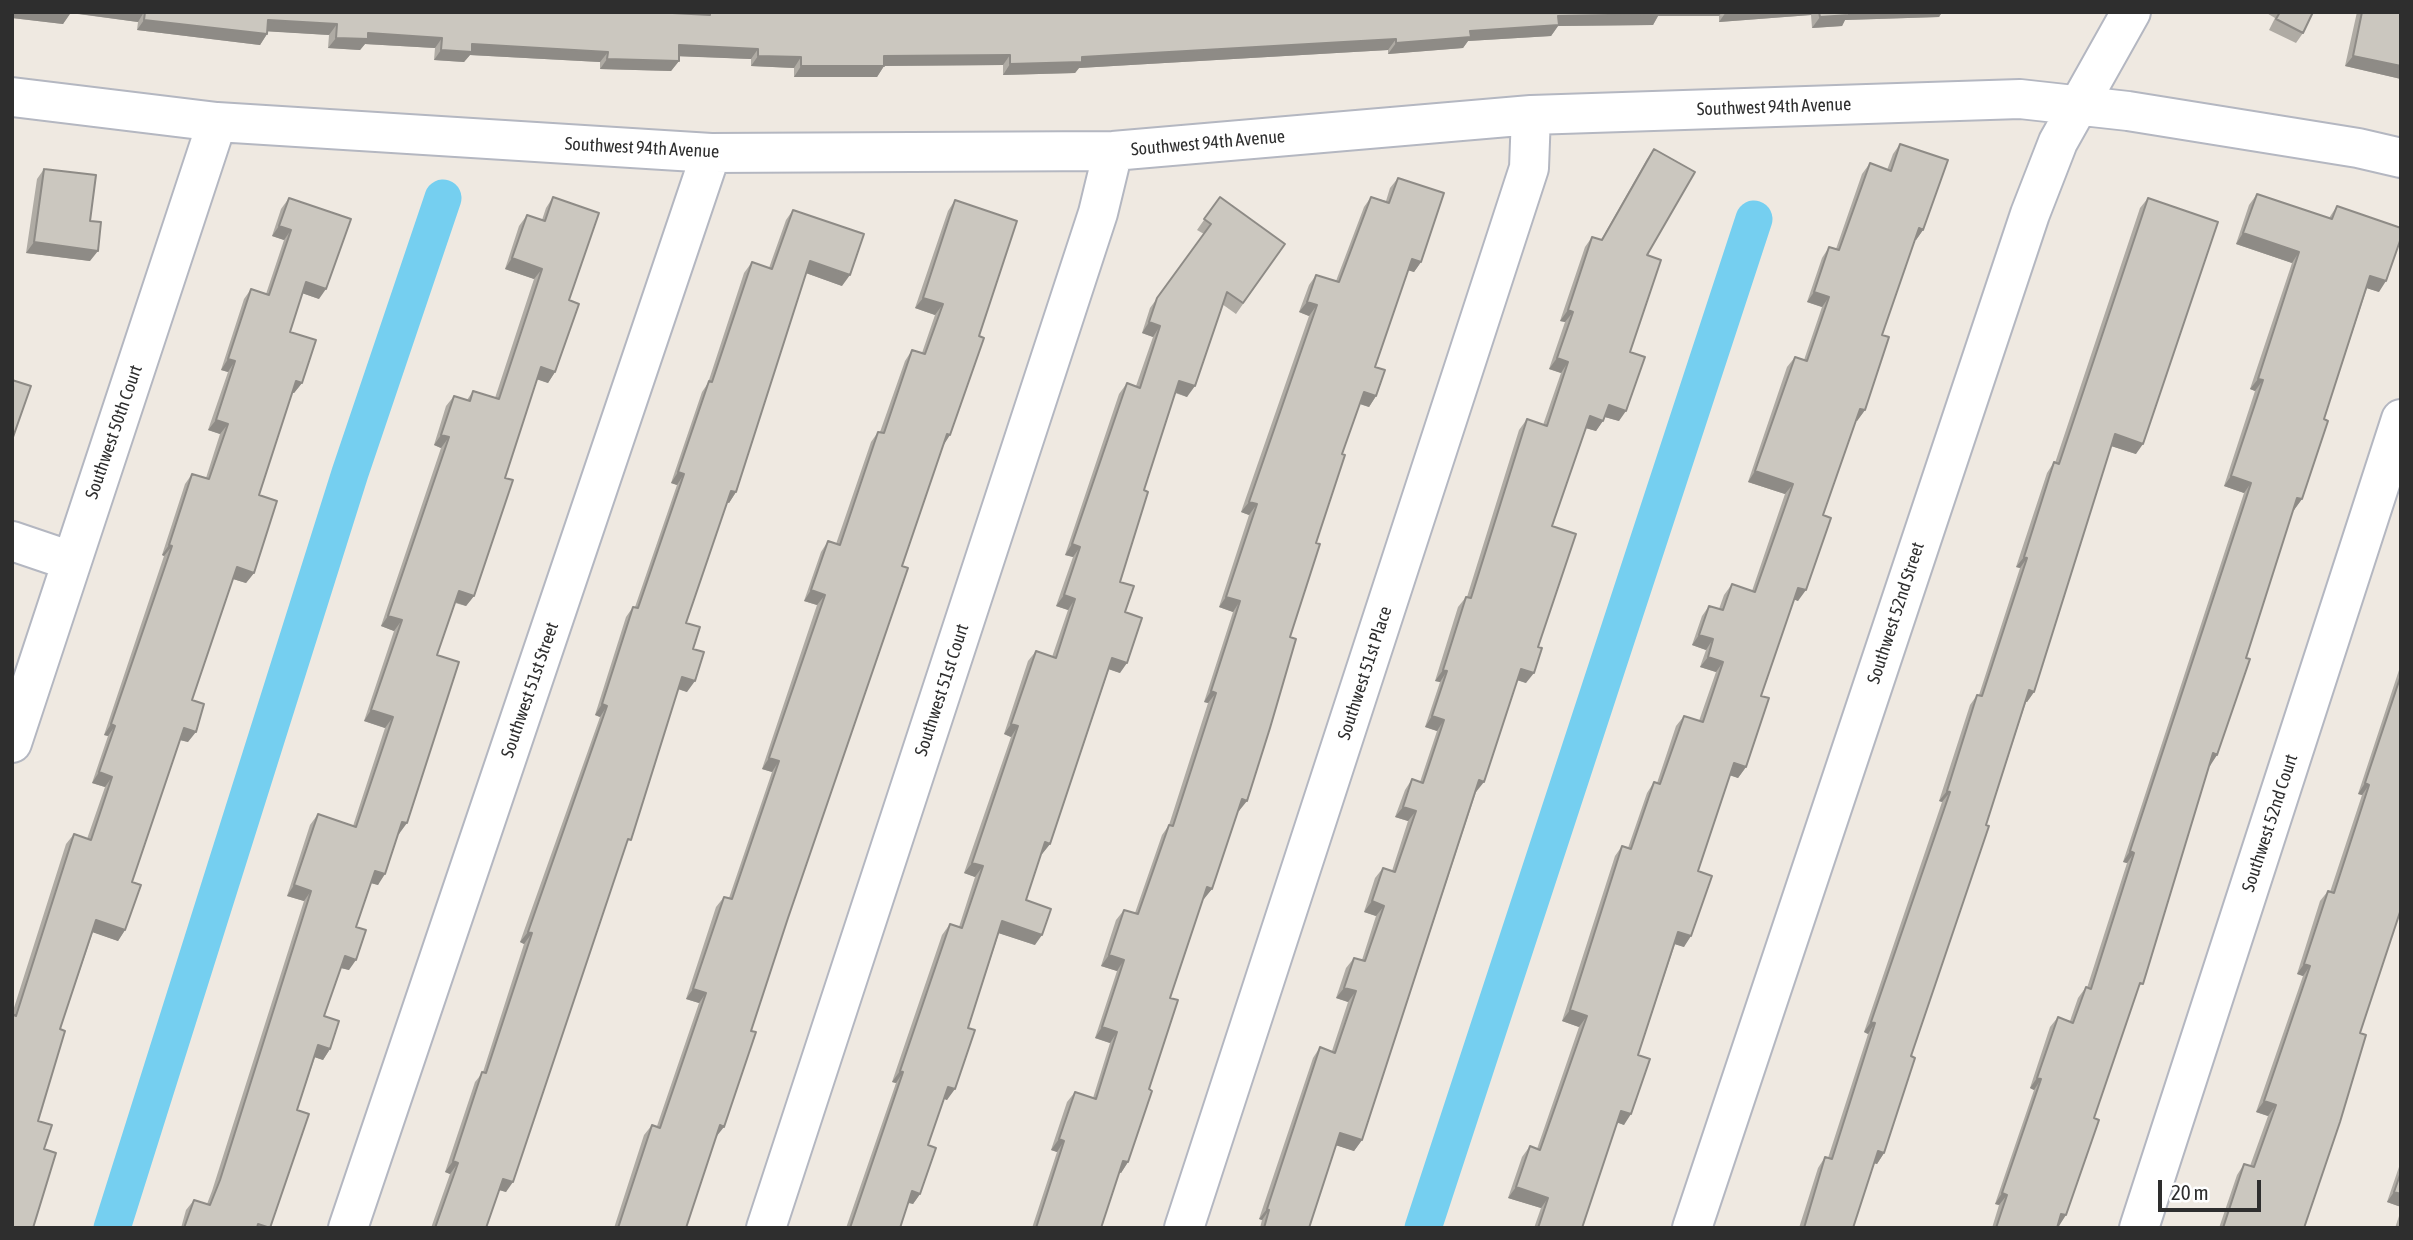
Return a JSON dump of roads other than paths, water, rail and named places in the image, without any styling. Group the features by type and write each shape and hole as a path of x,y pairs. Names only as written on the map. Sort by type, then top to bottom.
{"street":[{"name":"Southwest 52nd Street","path":"1692,1228 1971,384 2035,202 2058,142 2131,12"},
{"name":"Southwest 94th Avenue","path":"12,97 217,122 711,153 1113,151 1531,115 2020,99 2078,104 2358,148 2401,158"},
{"name":"Southwest 51st Place","path":"1184,1228 1529,168 1531,115"},
{"name":"Southwest 50th Court","path":"12,743 217,122"},
{"name":"Southwest 51st Court","path":"766,1228 1098,214 1113,151"},
{"name":"Southwest 51st Street","path":"348,1228 711,153"},
{"name":"Southwest 52nd Court","path":"2139,1228 2401,419"},
{"path":"12,541 71,561"}],"waterway":[{"path":"112,1228 350,473 443,198"},
{"path":"1423,1228 1754,219"}]}
